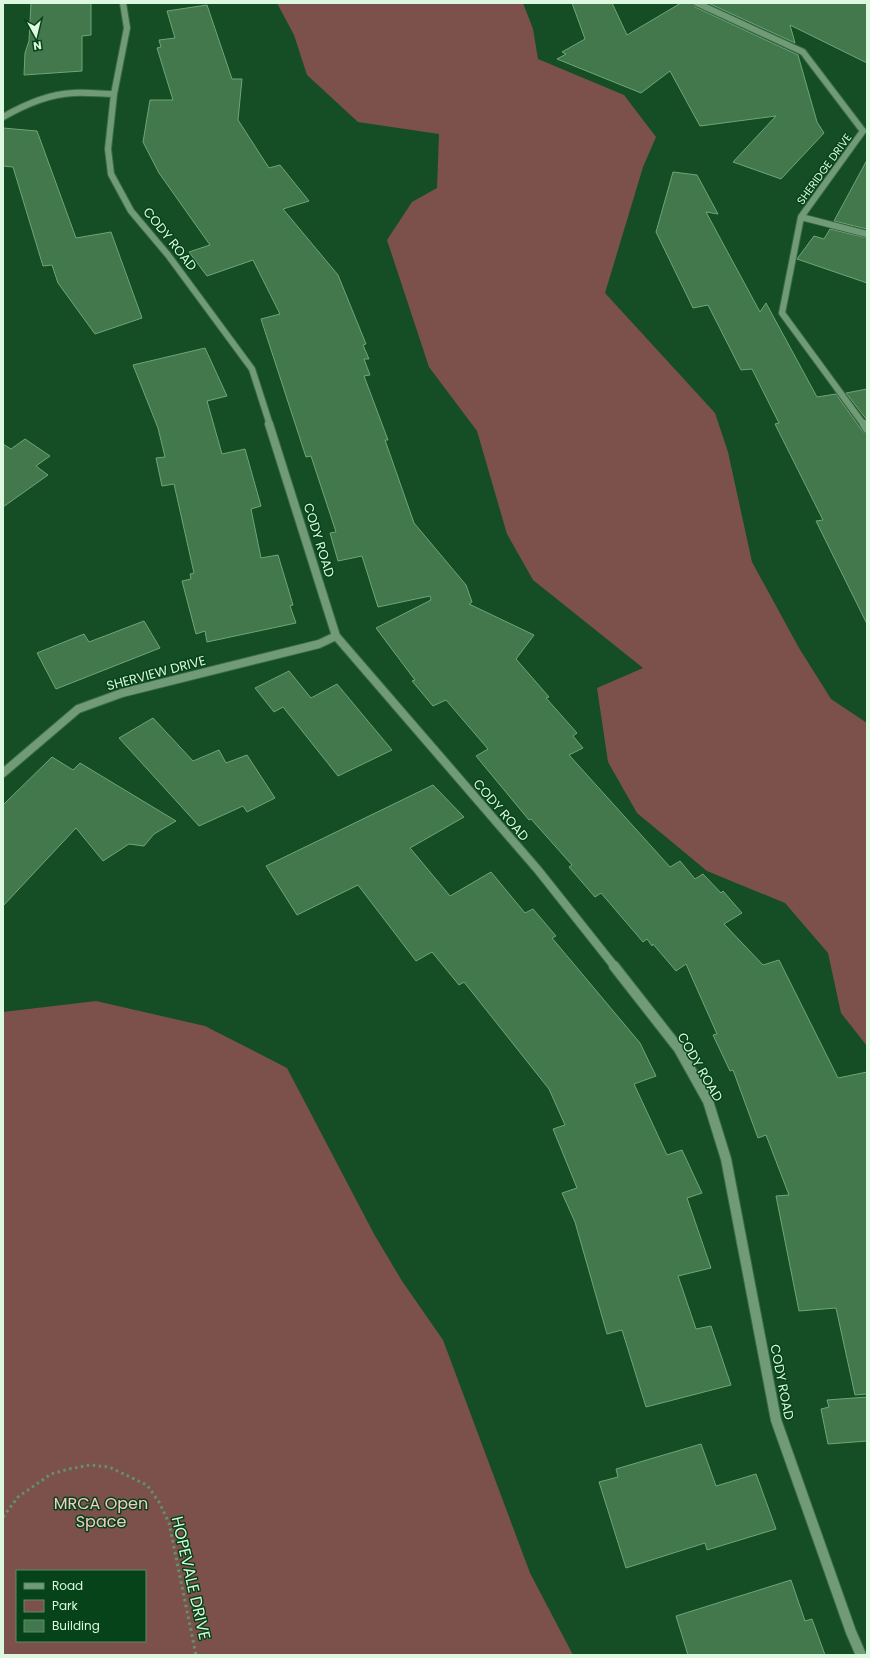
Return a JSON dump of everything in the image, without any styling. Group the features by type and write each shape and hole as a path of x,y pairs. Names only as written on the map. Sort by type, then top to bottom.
{"street":[{"name":"CODY ROAD","path":"123,3 127,28 114,94 108,149 111,174 131,211 168,255 252,369 336,636 538,870 679,1049 708,1101 726,1159 776,1420 851,1632 861,1655"},
{"name":"SHERIDGE DRIVE","path":"697,3 803,52 864,131 802,217 782,313 867,429"},
{"path":"3,117 23,107 48,98 72,93 114,94"},
{"path":"802,217 867,234"},
{"name":"SHERVIEW DRIVE","path":"3,773 78,709 122,693 319,644 336,636"}],"path":[{"name":"HOPEVALE DRIVE","path":"3,1517 18,1497 51,1474 69,1469 90,1465 110,1467 147,1485 159,1502 169,1523 196,1655"}],"green space":[{"path":"277,3 523,3 533,29 538,59 624,95 656,137 643,167 605,293 715,413 728,452 752,562 799,648 831,699 867,723 867,1046 841,1013 828,953 785,903 707,871 637,813 608,762 597,688 643,668 533,580 507,534 477,431 429,367 387,240 412,202 437,188 439,134 358,122 307,75 294,35"},
{"name":"MRCA Open Space","path":"96,1001 205,1026 287,1068 374,1234 402,1281 443,1340 530,1573 573,1655 3,1655 3,1012"}],"building":[{"path":"31,3 91,3 91,35 82,36 82,71 24,75 25,53 29,41"},
{"path":"572,3 612,3 627,35 681,3 693,3 695,7 798,55 817,122 824,133 781,179 733,162 776,116 700,126 670,71 641,93 557,59 566,54 562,52 585,39"},
{"path":"708,3 867,3 867,63 790,25 795,43"},
{"path":"207,5 232,79 242,79 238,120 269,168 280,165 309,201 283,209 338,275 366,344 363,345 369,359 364,359 370,375 364,376 388,440 385,440 414,523 466,585 472,602 469,604 534,635 516,659 549,697 546,698 577,733 573,736 583,748 569,755 670,867 680,861 695,879 703,874 721,893 723,891 742,913 724,924 763,965 779,960 838,1078 867,1072 867,1394 855,1395 836,1308 799,1311 776,1196 789,1195 766,1135 758,1138 733,1070 730,1071 713,1035 717,1034 686,964 676,971 653,944 652,946 647,939 643,942 601,893 595,897 569,867 572,865 531,819 529,820 476,756 488,749 446,700 433,706 412,681 415,680 376,628 431,600 430,596 378,607 362,556 338,561 330,533 336,532 311,456 306,457 261,319 280,314 253,260 207,276 189,252 210,245 159,173 143,142 150,100 173,100 157,48 161,47 159,40 175,38 167,11"},
{"path":"3,128 37,131 76,238 111,232 142,318 95,334 58,283 52,265 43,266 13,167 3,166"},
{"path":"867,160 867,229 834,221"},
{"path":"673,172 697,175 718,214 706,212 760,312 766,303 817,397 836,394 863,432 867,434 867,624 816,521 823,520 775,424 779,423 752,369 741,370 708,305 693,308 656,232"},
{"path":"830,229 867,238 867,283 797,259 814,236 824,239"},
{"path":"205,348 227,396 207,401 222,454 245,449 261,506 251,509 261,558 278,555 293,605 290,606 296,623 207,642 205,631 196,634 182,581 191,579 190,574 194,573 174,484 162,486 156,458 165,457 158,428 133,365"},
{"path":"867,389 867,420 846,393"},
{"path":"25,439 50,456 36,466 48,475 3,507 3,444 11,449"},
{"path":"144,621 160,648 56,689 37,653 84,634 89,642"},
{"path":"289,671 311,698 337,684 392,750 338,776 283,707 274,712 255,688"},
{"path":"153,718 193,761 219,750 226,763 247,755 275,798 247,812 243,806 199,826 119,738"},
{"path":"52,757 73,770 80,763 176,821 154,834 144,846 129,844 103,861 76,828 3,906 3,805"},
{"path":"433,785 464,817 410,848 450,896 491,872 525,913 533,909 556,936 552,938 640,1043 656,1076 634,1084 667,1155 682,1150 702,1193 687,1198 711,1268 678,1276 696,1329 711,1326 731,1385 646,1407 622,1330 607,1334 575,1222 562,1193 577,1188 553,1129 565,1125 549,1089 464,982 459,985 432,952 416,961 358,885 297,915 266,866"},
{"path":"867,1397 867,1441 828,1444 821,1409 829,1407 827,1400"},
{"path":"701,1444 716,1486 756,1474 776,1529 707,1550 705,1543 626,1568 599,1482 618,1477 616,1469"},
{"path":"791,1580 805,1621 812,1619 825,1655 688,1655 676,1616"}]}
